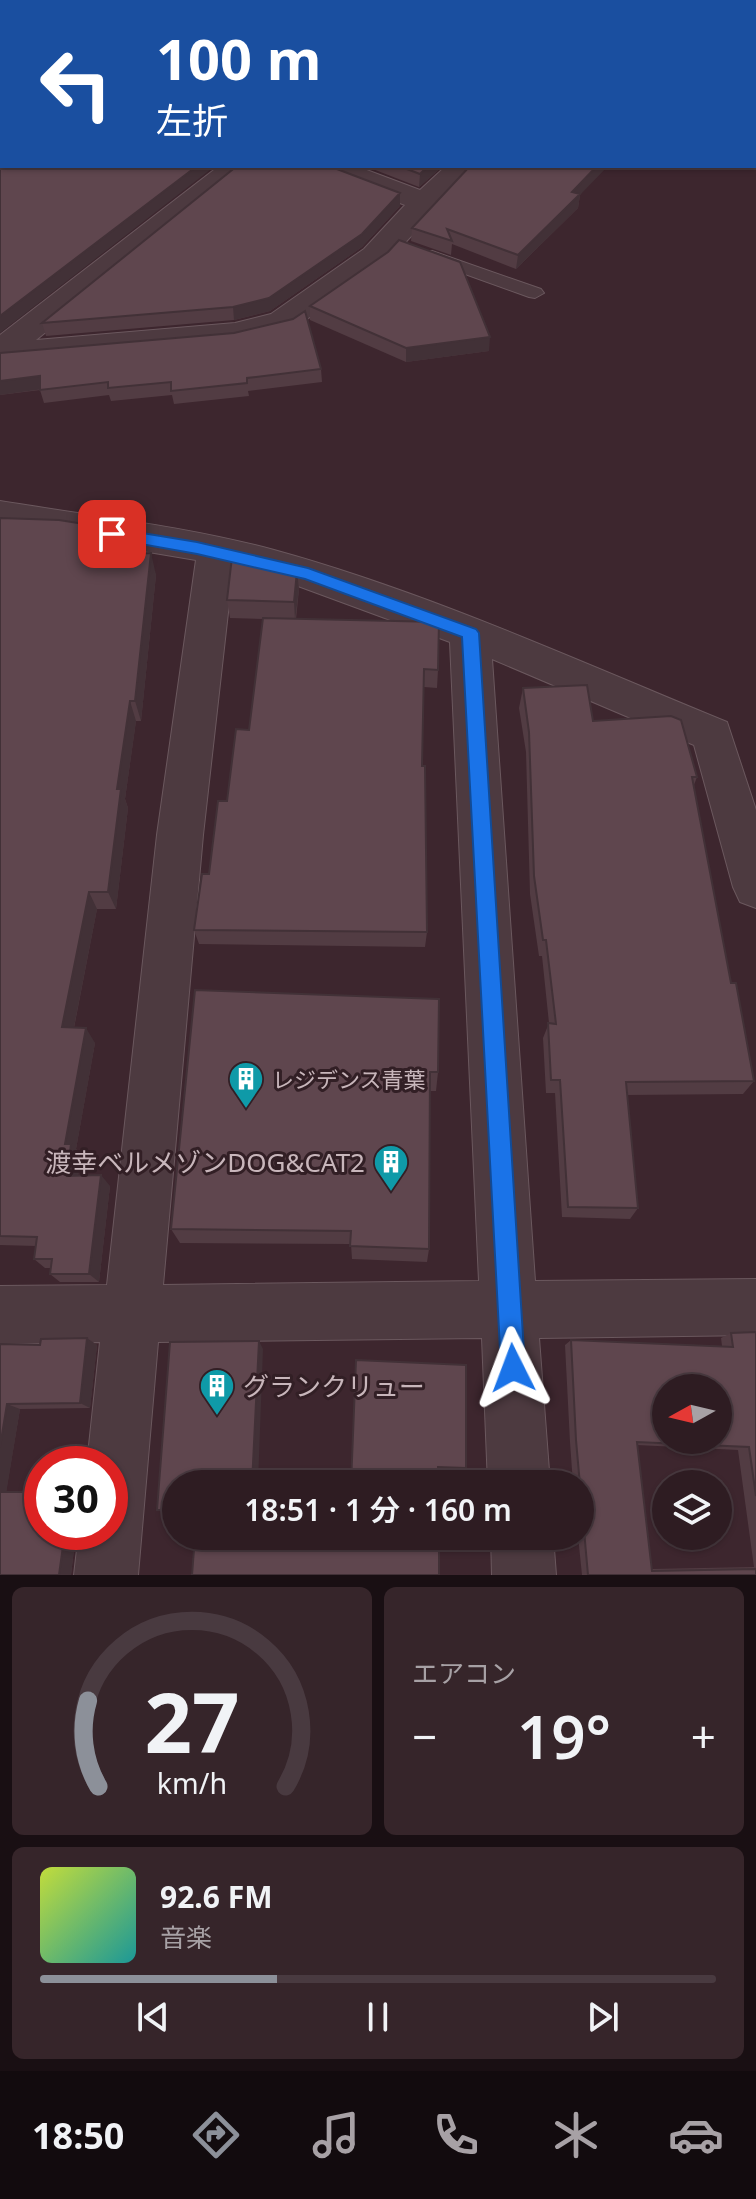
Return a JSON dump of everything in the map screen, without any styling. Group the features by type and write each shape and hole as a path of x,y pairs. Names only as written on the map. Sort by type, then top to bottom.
{"street":[{"path":"0,352 234,168"},
{"path":"335,168 424,202"},
{"path":"0,352 235,333 282,322 375,256 403,246 424,202 461,168"},
{"path":"0,514 216,552 308,574 470,633 712,734 756,887"},
{"path":"106,1575 180,835 216,552"},
{"path":"470,633 518,1470"},
{"path":"0,1315 756,1307"},
{"path":"523,1550 524,1575"}],"lane":[{"path":"403,246 535,293"}],"building":[{"path":"0,168 194,168 0,316"},
{"path":"235,168 334,168 400,193 362,234 269,298 233,307 42,323"},
{"path":"404,168 426,168 420,174"},
{"path":"468,168 595,168 572,192 580,194 518,255 447,229 452,241 412,228"},
{"path":"399,240 460,262 490,337 406,348 310,306 388,252"},
{"path":"305,311 321,369 247,378 247,383 171,391 171,382 108,388 108,382 40,390 40,376 0,381 0,353 234,333 293,319"},
{"path":"0,518 59,520 141,533 138,554 151,553 135,701 130,701 117,789 121,789 108,892 89,892 62,1027 86,1028 65,1144 71,1144 67,1176 101,1175 89,1274 50,1274 52,1259 34,1259 37,1237 0,1236"},
{"path":"232,557 248,557 297,571 294,602 227,600"},
{"path":"263,618 439,622 438,670 424,669 422,766 425,766 427,932 194,930 202,874 209,874 218,801 227,801 236,729 249,730"},
{"path":"587,685 593,721 671,716 681,720 697,777 692,777 731,983 736,983 754,1081 626,1082 638,1208 568,1207 560,1080 551,1080 548,1023 556,1024 546,940 543,940 534,876 529,732 523,688"},
{"path":"195,990 439,999 438,1072 430,1072 429,1249 350,1246 351,1231 171,1229"},
{"path":"756,1332 756,1496 749,1447 732,1446 732,1374 652,1374 652,1443 637,1442 652,1571 756,1569 756,1575 588,1575 586,1550 594,1550 594,1470 579,1470 571,1340 733,1347 731,1333"},
{"path":"87,1338 80,1403 7,1404 0,1447 0,1344 40,1345 41,1339"},
{"name":"グランクリュー","path":"259,1341 253,1470 162,1470 162,1510 157,1510 170,1342"},
{"path":"356,1360 466,1365 466,1468 352,1470"},
{"path":"0,1492 24,1492 24,1550 62,1550 59,1575 0,1575"},
{"path":"194,1550 439,1550 439,1575 192,1575"}],"place":[{"name":"レジデンス青葉","path":"246,1110"},
{"name":"渡幸ベルメゾンDOG&CAT2","path":"391,1193"},
{"name":"グランクリュー","path":"217,1417"}],"route":[{"path":"112,534 197,548 308,574 470,633 513,1368"}]}
